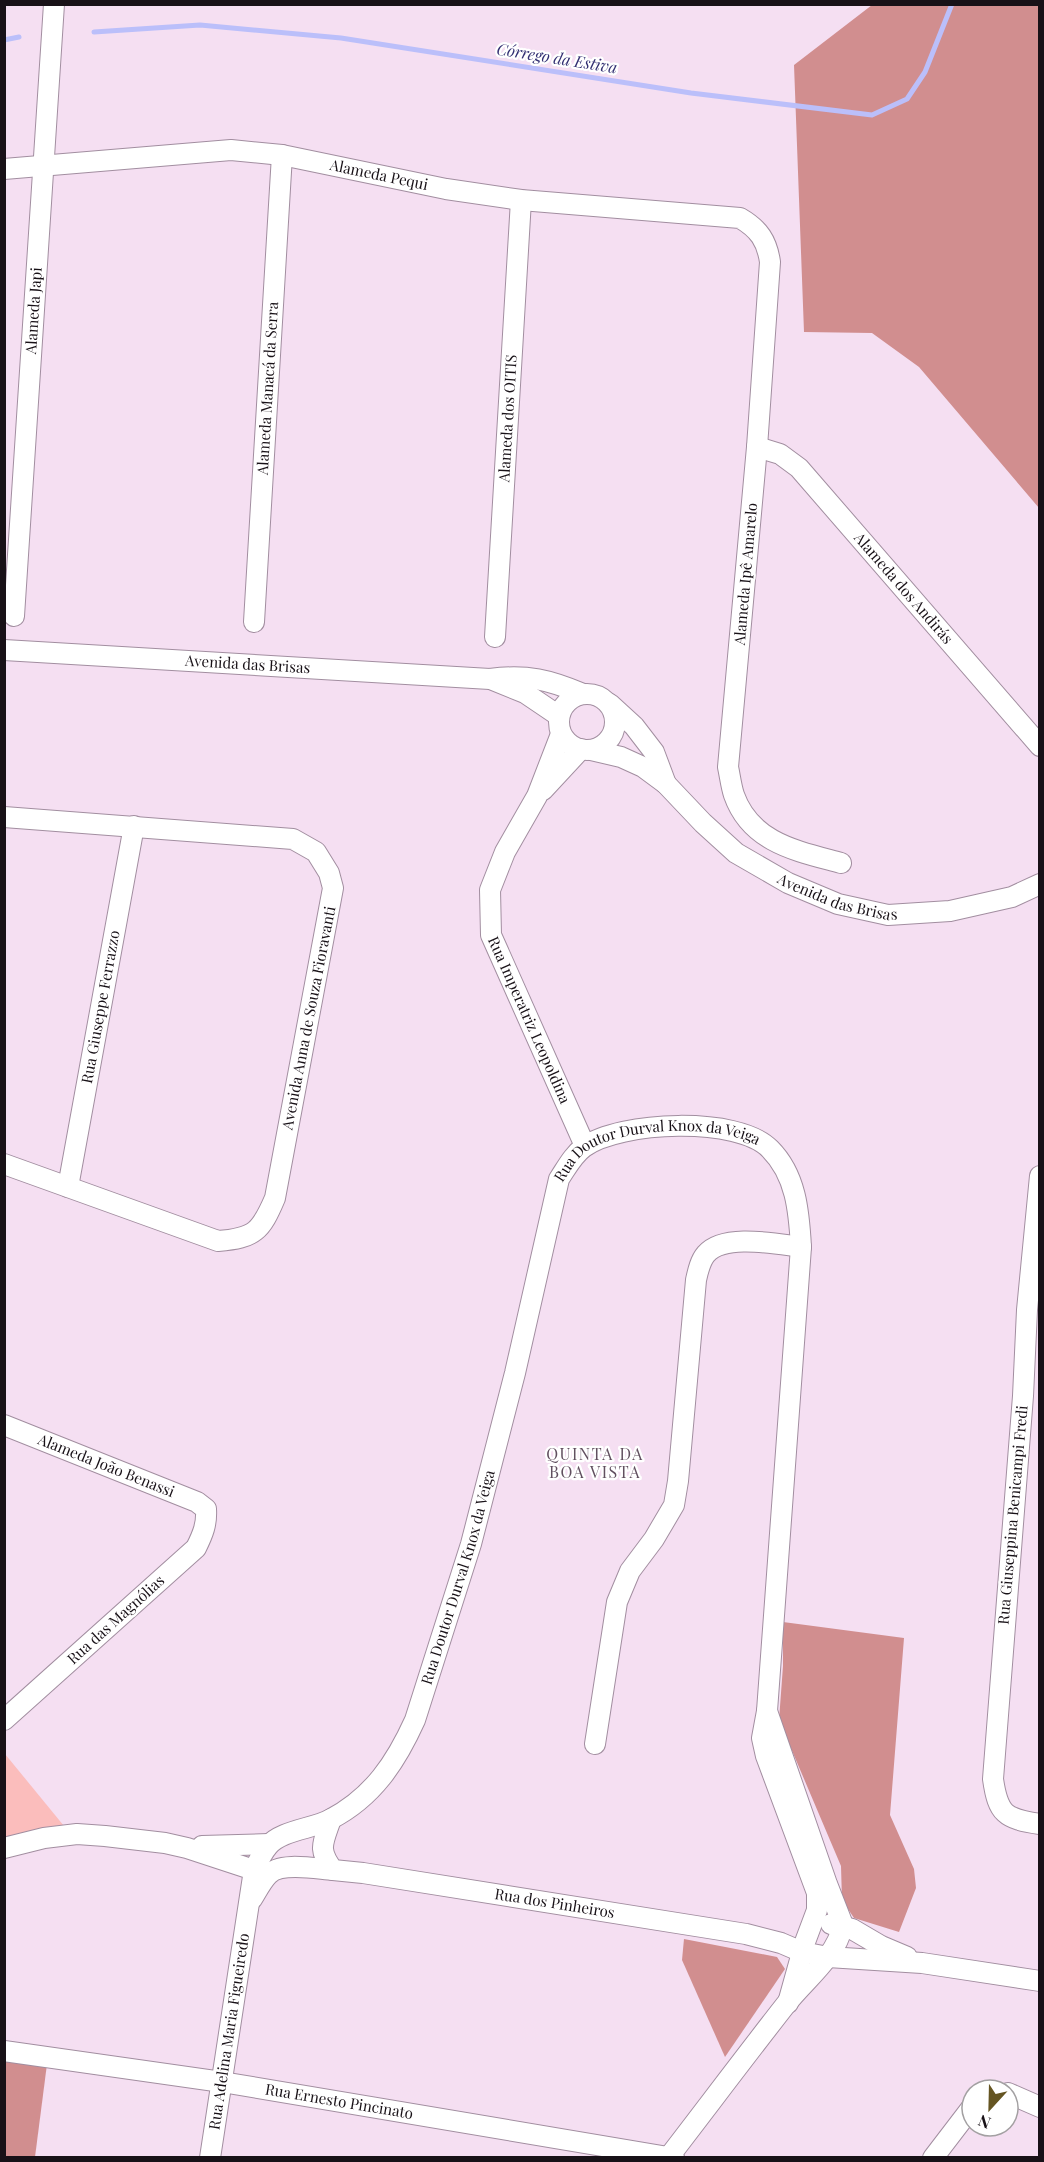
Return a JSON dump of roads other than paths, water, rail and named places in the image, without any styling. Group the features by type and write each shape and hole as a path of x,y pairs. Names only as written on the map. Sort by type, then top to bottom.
{"street":[{"name":"Alameda Japi","path":"14,616 54,4"},
{"name":"Alameda Pequi","path":"4,169 231,150 282,155 446,189 521,201 740,218 752,225"},
{"name":"Alameda Manacá da Serra","path":"254,622 282,155"},
{"name":"Alameda dos OITIS","path":"495,637 521,201"},
{"name":"Alameda Ipê Amarelo","path":"752,225 762,236 768,248 770,262 757,447 728,767 734,795 748,821 770,841 841,863"},
{"name":"Alameda dos Andirás","path":"757,447 780,454 799,468 1040,746"},
{"name":"Avenida das Brisas","path":"4,650 490,679 511,676 551,681 584,694"},
{"name":"Avenida das Brisas","path":"490,679 525,693 560,725"},
{"path":"584,694 592,694 608,702 615,721 614,731 609,740 601,746 586,750 566,741 560,725 567,701 584,694"},
{"name":"Avenida das Brisas","path":"608,702 634,726 654,752 666,784"},
{"name":"Rua Imperatriz Leopoldina","path":"560,725 537,796 505,852 490,890 491,935 585,1146"},
{"name":"Avenida das Brisas","path":"586,750 621,757 644,767 666,784 703,823 736,853 788,884 838,904 888,915 950,911 1012,897 1040,884"},
{"name":"Rua Imperatriz Leopoldina","path":"537,796 586,750"},
{"name":"Avenida Anna de Souza Fioravanti","path":"4,817 293,839 316,852 329,873 333,888 275,1198 265,1221 254,1232 239,1239 218,1241 4,1164"},
{"name":"Rua Giuseppe Ferrazzo","path":"68,1187 134,826"},
{"name":"Rua Doutor Durval Knox da Veiga","path":"331,1819 363,1799 389,1770 415,1720 471,1544 515,1373 559,1179 574,1155 585,1146 602,1137 628,1129 663,1125 730,1130 768,1146 782,1163 793,1186 799,1212 801,1247 767,1711 762,1738 766,1756 817,1893 817,1910 813,1924"},
{"name":"Rua Giuseppina Benicampi Fredi","path":"1040,1176 1027,1310 1031,1397 993,1779 996,1802 1005,1813 1019,1821 1040,1824"},
{"path":"595,1744 616,1602 630,1571 654,1539 674,1505 699,1266 710,1250 728,1241 801,1247"},
{"name":"Alameda João Benassi","path":"4,1425 197,1502 206,1509"},
{"name":"Rua das Magnólias","path":"4,1720 196,1548 207,1520 206,1509"},
{"name":"Rua Doutor Durval Knox da Veiga","path":"767,1711 826,1884 843,1925"},
{"path":"187,1848 269,1844 289,1833 331,1819"},
{"path":"331,1819 322,1844 324,1858 333,1870"},
{"path":"4,1848 44,1838 77,1834 165,1843 254,1870 269,1844"},
{"name":"Rua Adelina Maria Figueiredo","path":"248,1906 268,1874 275,1870 293,1866 333,1870"},
{"name":"Rua Adelina Maria Figueiredo","path":"210,2157 254,1870"},
{"name":"Rua dos Pinheiros","path":"333,1870 746,1934 781,1942 802,1952 828,1957 922,1963"},
{"path":"788,2003 802,1952 813,1924 843,1925 881,1946 922,1963 1040,1982"},
{"path":"671,2157 788,2003 828,1957 840,1940 843,1925"},
{"name":"Rua Ernesto Pincinato","path":"4,2051 222,2082 671,2157"},
{"path":"1020,2098 1039,2106"},
{"path":"933,2157 960,2122"}],"waterway":[{"name":"Córrego da Estiva","path":"94,32 200,25 341,38 691,93 872,115 907,99 925,72 952,4"},
{"name":"Córrego da Estiva","path":"4,40 19,37"}],"district":[{"name":"QUINTA DA BOA VISTA","path":"595,1463"}]}
